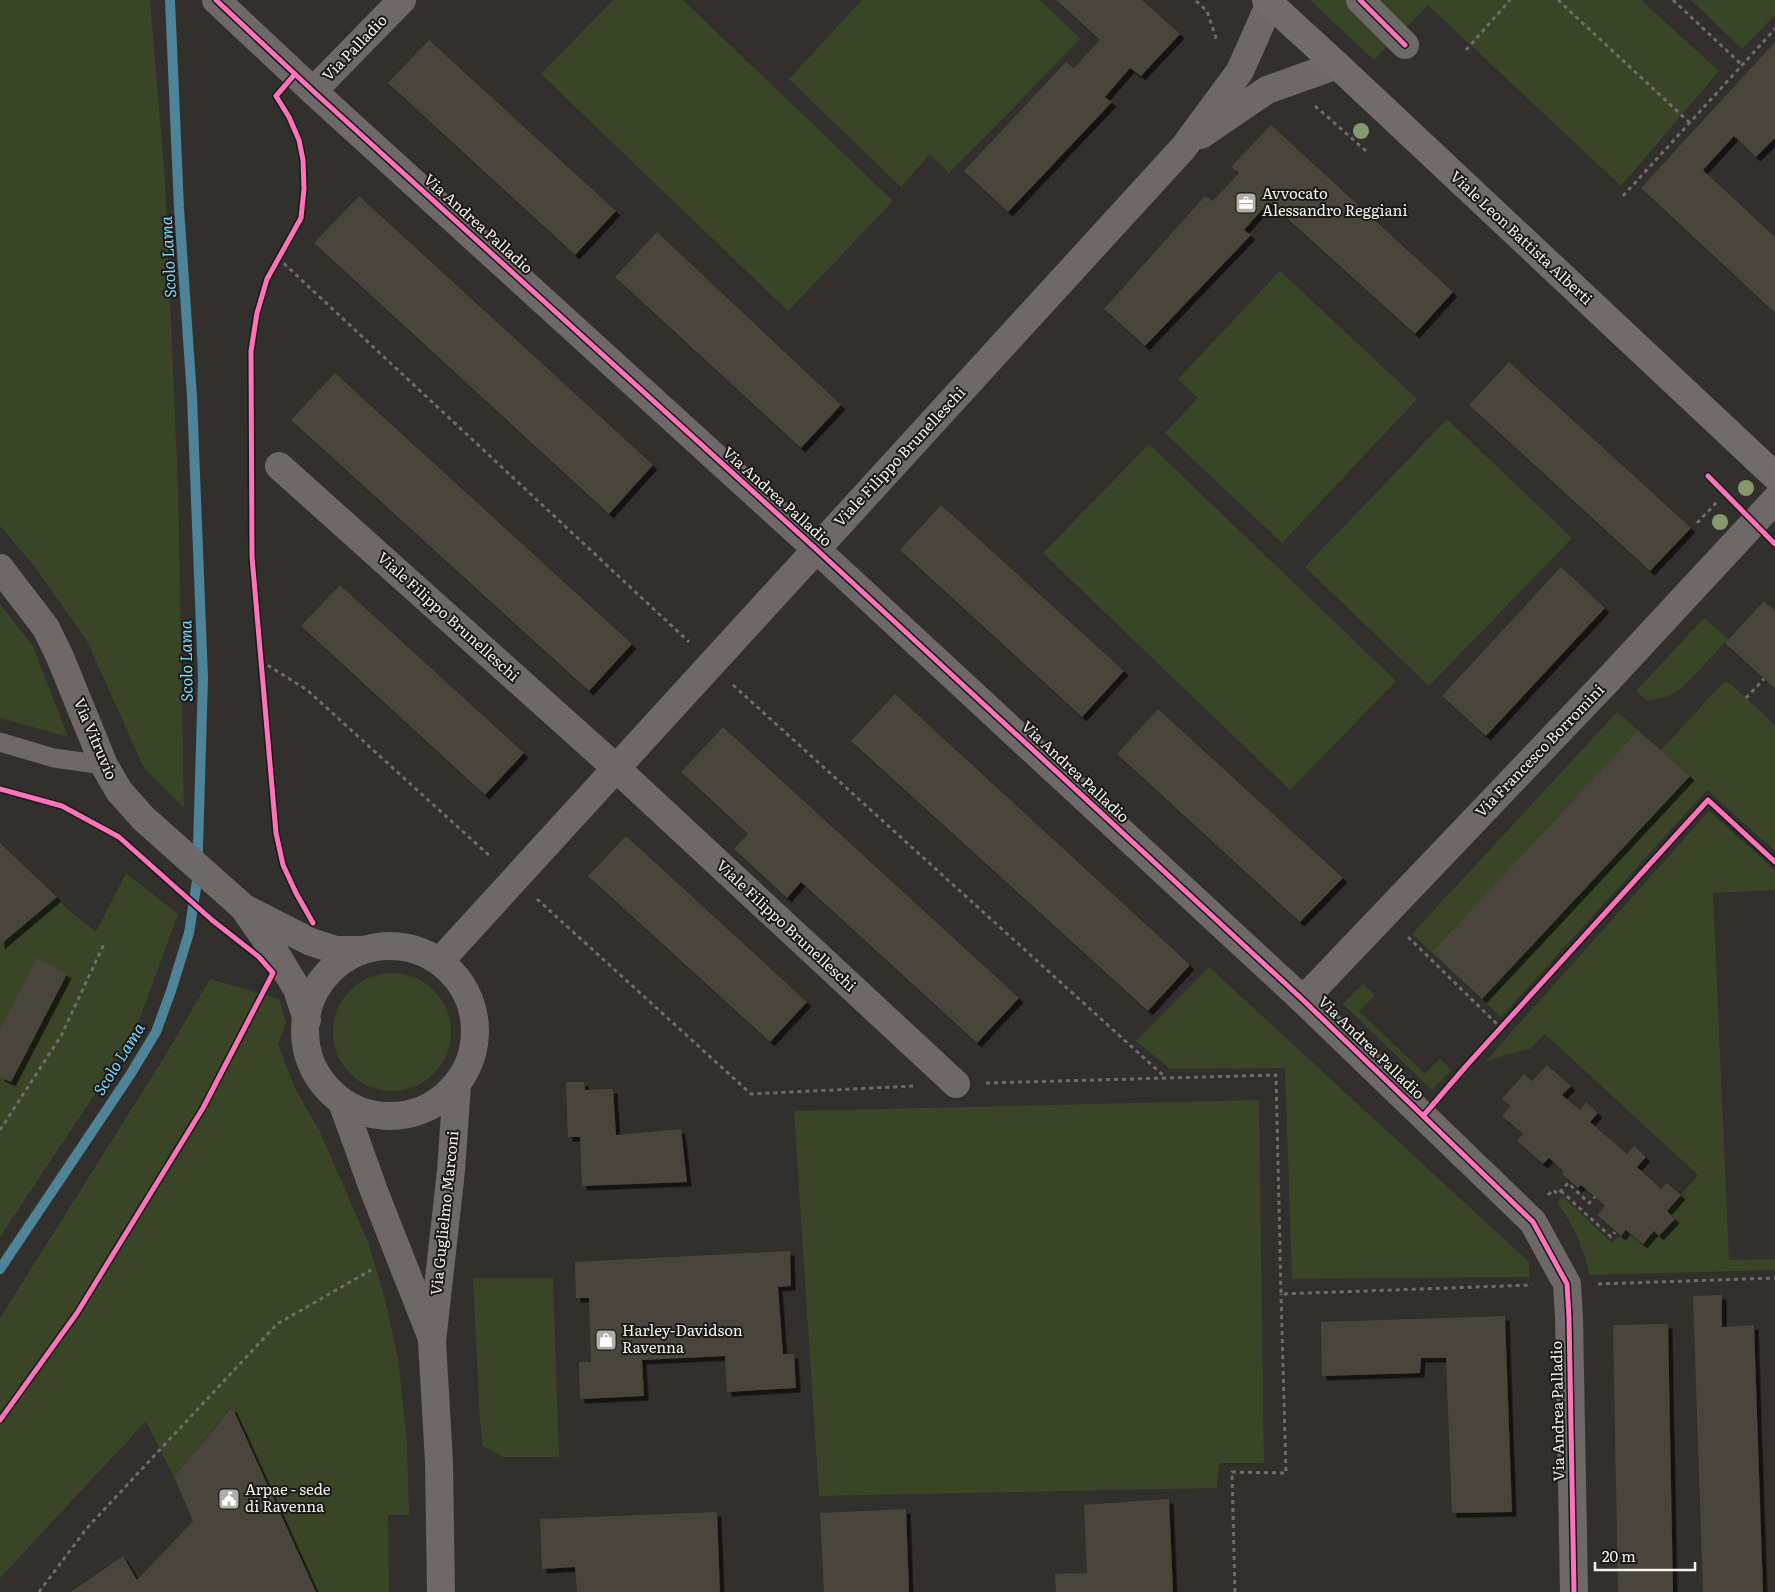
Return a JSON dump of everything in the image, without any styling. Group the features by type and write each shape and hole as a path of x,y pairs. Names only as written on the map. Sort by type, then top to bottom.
{"main road":[{"name":"Viale Leon Battista Alberti","path":"1268,2 1775,476"}],"street":[{"name":"Via Palladio","path":"218,2 313,91 402,0"},
{"path":"1360,0 1405,45"},
{"name":"Viale Filippo Brunelleschi","path":"440,961 1184,147 1240,70 1268,2"},
{"name":"Viale Filippo Brunelleschi","path":"1184,147 1267,90 1337,65"},
{"name":"Via Andrea Palladio","path":"313,91 816,549 1304,1000 1533,1222 1567,1284 1574,1592"},
{"name":"Viale Filippo Brunelleschi","path":"279,466 617,769 956,1084"},
{"name":"Via Francesco Borromini","path":"1304,1000 1462,832 1607,682 1775,500"},
{"name":"Via Vitruvio","path":"0,568 46,628 60,657 104,765 119,791 143,818 238,902 276,954 297,989 307,1020"},
{"name":"Via Vitruvio","path":"238,902 311,942 336,950 364,950"},
{"path":"391,946 417,950 440,961 460,981 472,1006 476,1033 471,1060 457,1084 438,1102 415,1113 390,1117 365,1113 342,1102 322,1082 309,1058 305,1031 309,1004 322,980 341,962 364,950 391,946"},
{"name":"Via Guglielmo Marconi","path":"441,1592 439,1462 432,1341 457,1084"},
{"name":"Via Guglielmo Marconi","path":"342,1102 432,1341"}],"lane":[{"path":"0,742 54,758 104,765"}],"path":[{"path":"1466,50 1510,0"},
{"path":"1558,0 1690,123"},
{"path":"1673,0 1742,65"},
{"path":"1196,1 1207,11 1217,39 1215,48"},
{"path":"1623,196 1775,30"},
{"path":"1308,105 1316,107 1366,152"},
{"path":"275,265 283,250"},
{"path":"1697,523 1717,502"},
{"path":"260,651 262,670"},
{"path":"261,661 307,690 751,1094 956,1084 1276,1075 1286,1473 1232,1472 1235,1592"},
{"path":"1746,698 1764,679"},
{"path":"1408,938 1501,1028"},
{"path":"0,1130 61,1036 104,944"},
{"path":"1496,1034 1508,1021"},
{"path":"1548,1195 1552,1190 1558,1194 1568,1183 1589,1203 1595,1197"},
{"path":"1561,1191 1611,1237 1615,1232"},
{"path":"39,1592 87,1528 277,1324 376,1267"},
{"path":"1281,1294 1775,1278"}],"green space":[{"path":"0,0 150,0 165,181 178,488 184,808 144,768 87,641 35,567 0,526"},
{"path":"613,0 683,0 893,201 788,311 541,74"},
{"path":"862,0 1040,0 1080,39 949,173 930,154 901,187 789,79"},
{"path":"1310,0 1641,0 1719,71 1621,186 1428,5 1374,60"},
{"path":"1691,0 1775,0 1775,15 1742,49"},
{"path":"1280,271 1417,399 1282,543 1165,433 1198,398 1178,379"},
{"path":"1447,419 1572,538 1429,686 1305,567"},
{"path":"1149,444 1396,681 1290,790 1043,553"},
{"path":"0,604 33,646 68,737 0,718"},
{"path":"1704,618 1728,639 1682,688 1666,697 1647,701 1636,691"},
{"path":"1724,682 1731,684 1775,725 1775,851 1707,790 1501,1017 1412,934 1617,712 1661,750"},
{"path":"1709,811 1775,870 1775,890 1713,893 1729,1260 1775,1259 1775,1270 1590,1275 1577,1237 1557,1203 1562,1196 1612,1243 1626,1230 1654,1231 1660,1236 1675,1219 1667,1211 1698,1175 1545,1034 1530,1049 1485,1062"},
{"path":"126,873 178,914 133,1037 0,1237 0,945 57,897 66,908 96,932"},
{"path":"1209,967 1529,1262 1530,1277 1292,1279 1285,1068 1170,1069 1136,1041"},
{"path":"392,973 415,977 434,990 447,1009 451,1032 447,1055 434,1074 415,1087 392,1091 369,1087 350,1074 337,1055 333,1032 337,1009 350,990 369,977"},
{"path":"210,979 279,999 286,1023 278,1044 294,1086 320,1132 368,1242 384,1295 398,1358 407,1443 409,1515 388,1515 389,1592 316,1592 231,1407 174,1477 146,1421 0,1578 0,1318 165,1056"},
{"path":"1363,984 1375,995 1359,1011 1425,1074 1440,1059 1451,1070 1432,1090 1343,1004"},
{"path":"1259,1100 1264,1463 1219,1463 1217,1488 819,1496 794,1111"},
{"path":"473,1278 553,1278 559,1457 503,1457 483,1446 480,1422"}],"building":[{"path":"1056,0 1142,0 1180,34 1141,76 1130,68 1105,97 1112,102 1008,212 964,171 1066,62 1074,68 1100,40"},
{"path":"429,40 616,211 575,255 388,83"},
{"path":"1775,42 1775,138 1756,157 1734,136 1703,170 1775,237 1775,313 1641,188"},
{"path":"1271,125 1453,292 1415,334 1269,202 1244,230 1251,235 1145,346 1104,309 1205,196 1213,201 1239,173 1231,167"},
{"path":"359,196 653,465 609,514 314,243"},
{"path":"657,232 841,405 801,448 615,277"},
{"path":"1509,362 1691,528 1650,571 1469,405"},
{"path":"335,373 632,644 589,691 291,420"},
{"path":"941,505 1124,671 1082,717 900,550"},
{"path":"1561,567 1605,608 1486,736 1442,696"},
{"path":"340,585 524,753 485,795 301,626"},
{"path":"1764,601 1775,611 1775,689 1725,643"},
{"path":"895,694 1190,965 1148,1011 851,741"},
{"path":"1158,709 1343,878 1300,922 1117,754"},
{"path":"723,727 1019,998 977,1043 801,882 787,898 734,849 748,834 681,772"},
{"path":"1638,731 1690,776 1482,999 1432,952"},
{"path":"626,836 807,1002 770,1042 588,876"},
{"path":"0,843 57,897 0,945"},
{"path":"37,958 67,974 11,1082 0,1077 0,1029"},
{"path":"1547,1065 1571,1086 1562,1095 1580,1110 1586,1102 1598,1113 1590,1122 1627,1154 1634,1146 1646,1157 1637,1167 1661,1189 1667,1183 1681,1195 1667,1211 1675,1219 1659,1236 1654,1231 1643,1244 1626,1230 1621,1236 1597,1215 1605,1206 1581,1185 1578,1188 1562,1174 1564,1172 1549,1158 1543,1164 1517,1141 1523,1134 1502,1116 1510,1106 1502,1099 1524,1074 1532,1081"},
{"path":"566,1082 584,1082 585,1090 613,1089 616,1135 681,1129 687,1182 582,1186 580,1137 568,1137"},
{"path":"790,1251 791,1286 778,1287 783,1354 794,1354 796,1388 727,1392 725,1356 642,1360 644,1396 580,1399 579,1362 591,1362 589,1298 576,1298 575,1262"},
{"path":"1722,1295 1722,1327 1754,1325 1763,1592 1703,1592 1693,1296"},
{"path":"1505,1316 1512,1512 1452,1513 1446,1358 1421,1358 1420,1373 1322,1376 1321,1322"},
{"path":"1668,1324 1673,1592 1618,1592 1613,1325"},
{"name":"Arpae - sede di Ravenna","path":"232,1407 316,1592 71,1592 123,1556 137,1580 193,1521 174,1477"},
{"path":"1169,1499 1173,1592 1056,1592 1055,1574 1087,1573 1084,1505"},
{"path":"906,1509 909,1592 824,1592 820,1513"},
{"path":"717,1512 720,1592 577,1592 575,1567 542,1569 540,1519"}],"waterway":[{"name":"Scolo Lama","path":"0,1269 130,1075 156,1032 189,933 197,881 203,678 192,397 179,208 170,0"}],"cycle path":[{"path":"216,0 313,91 816,549 1303,1000 1533,1222 1567,1284 1574,1592"},
{"path":"1360,0 1405,45"},
{"path":"295,74 276,96 289,117 299,140 303,160 304,189 301,218 267,279 257,313 251,351 252,557 276,833 283,865 313,923"},
{"path":"1708,476 1775,544"},
{"path":"0,789 62,806 119,837 212,920 259,957 273,973 203,1108 77,1313 0,1420"},
{"path":"1423,1116 1708,800 1775,862"}],"place":[{"name":"Avvocato Alessandro Reggiani","path":"1246,203"},
{"name":"Harley-Davidson Ravenna","path":"606,1340"},
{"name":"Arpae - sede di Ravenna","path":"229,1499"}]}
